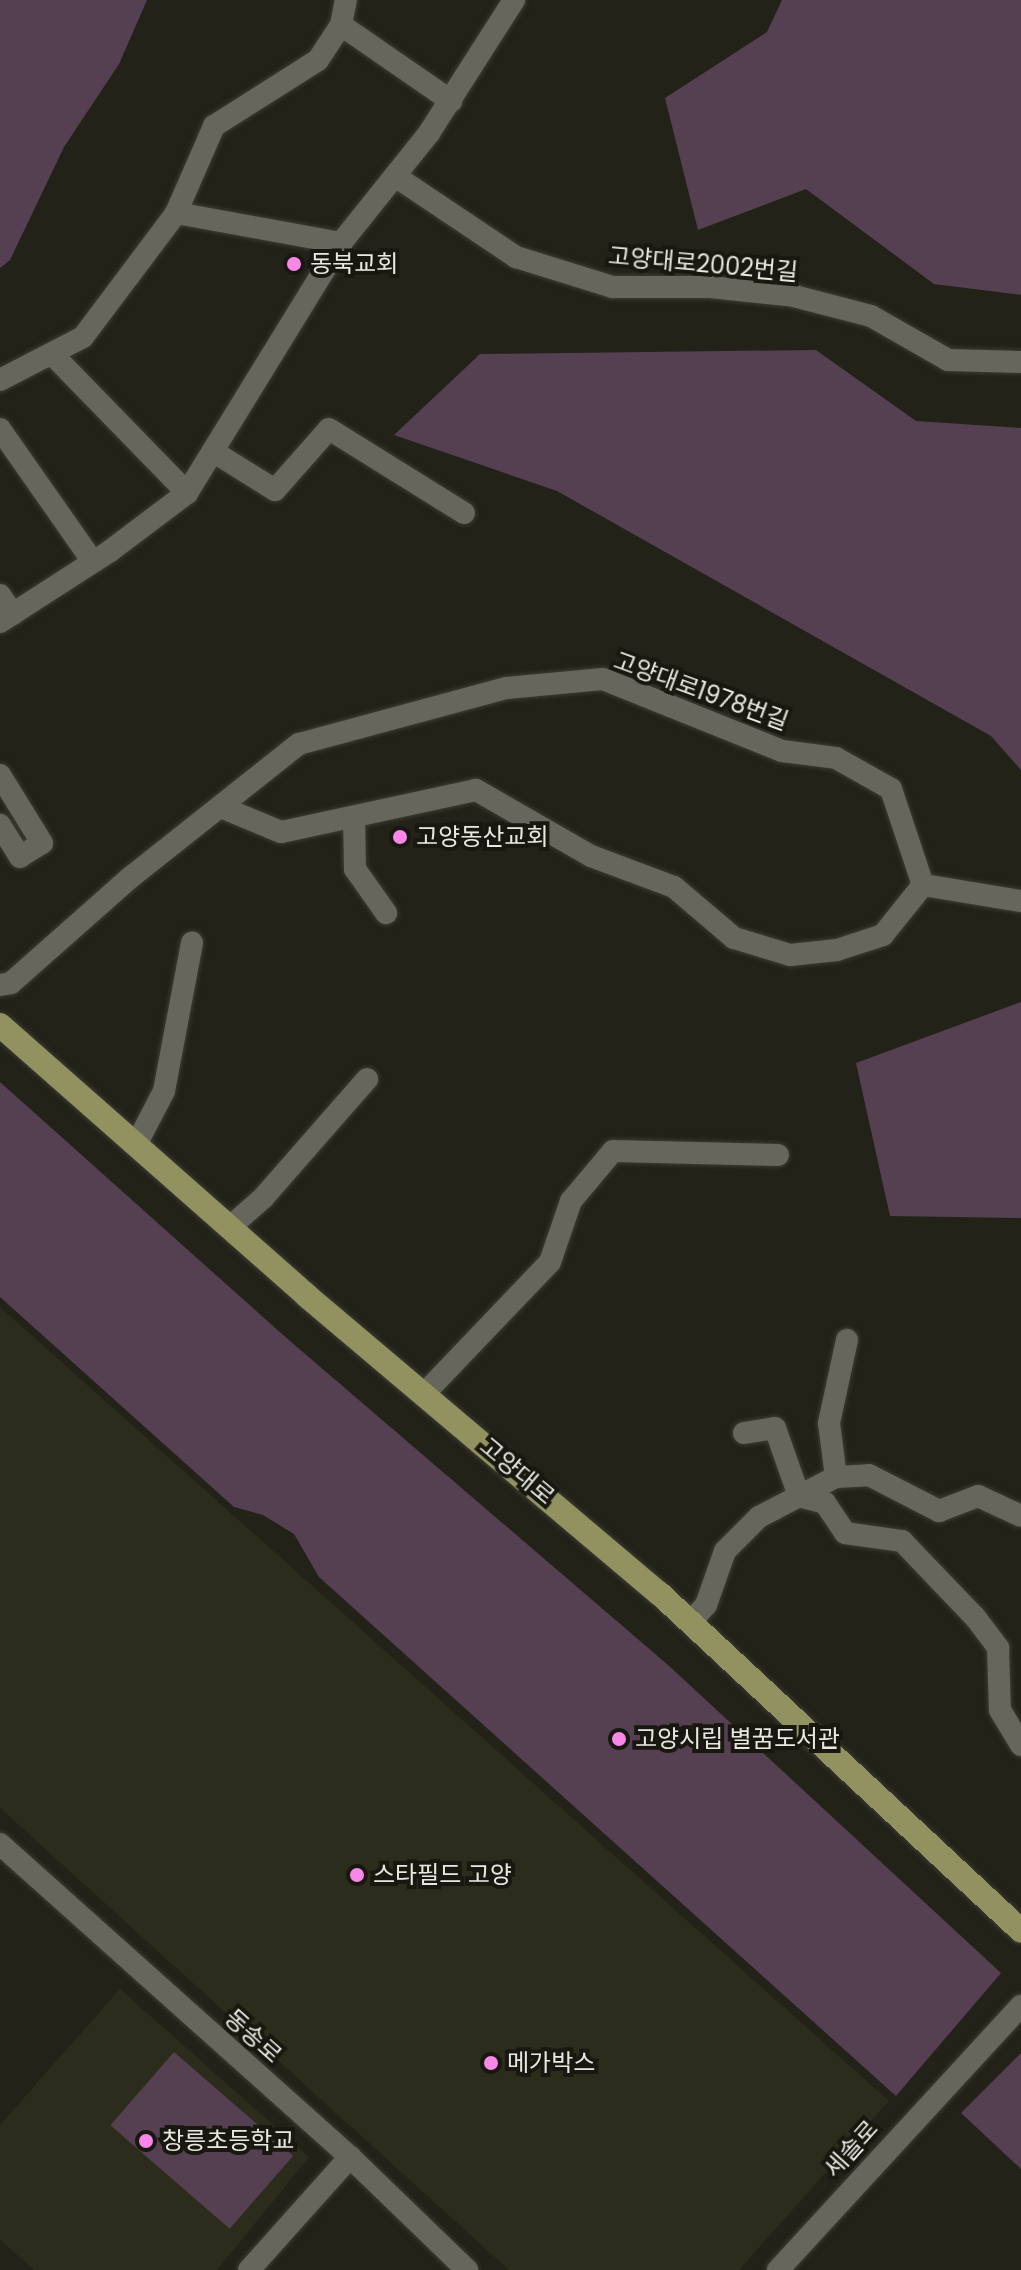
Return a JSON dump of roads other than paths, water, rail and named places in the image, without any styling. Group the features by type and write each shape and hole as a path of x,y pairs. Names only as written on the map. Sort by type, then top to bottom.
{"main road":[{"name":"고양대로","path":"0,1025 230,1227 691,1622 1021,1931"}],"street":[{"path":"0,380 54,356 83,337 176,213 214,126 318,60 341,25 346,0"},
{"path":"0,595 6,618 93,562 187,493 341,243 451,101 514,0"},
{"path":"341,25 451,101"},
{"name":"고양대로2002번길","path":"395,176 516,257 613,287 710,287 794,296 871,316 948,360 1021,362"},
{"path":"176,213 341,243"},
{"path":"54,356 187,493"},
{"path":"0,429 93,562"},
{"path":"214,452 275,490 329,429 464,513"},
{"name":"고양대로1978번길","path":"0,985 11,983 131,877 223,808 299,744 507,688 603,679 782,751 836,758 891,789 923,885"},
{"path":"0,775 42,843 20,857 0,825"},
{"path":"223,808 281,832 476,790 591,856 674,887 734,938 790,955 837,950 883,935 923,885 1021,901"},
{"path":"354,817 355,869 386,913"},
{"path":"136,1145 164,1091 192,943"},
{"path":"230,1227 263,1198 367,1079"},
{"path":"424,1394 550,1262 571,1201 613,1151 778,1155"},
{"path":"836,1477 829,1423 847,1340"},
{"path":"744,1433 775,1428 799,1496"},
{"path":"691,1622 706,1605 725,1551 759,1517 836,1477 869,1475 939,1511 978,1496 1021,1516"},
{"path":"799,1496 825,1503 845,1533 902,1541 975,1617 998,1648 1000,1710 1021,1745"},
{"name":"동송로","path":"0,1844 350,2157 467,2270"},
{"name":"세솔로","path":"778,2270 1021,2006"},
{"path":"249,2270 350,2157"}],"place":[{"name":"동북교회","path":"294,264"},
{"name":"고양동산교회","path":"400,837"},
{"name":"고양시립 별꿈도서관","path":"619,1739"},
{"name":"스타필드 고양","path":"357,1875"},
{"name":"메가박스","path":"491,2063"},
{"name":"창릉초등학교","path":"146,2141"}]}
